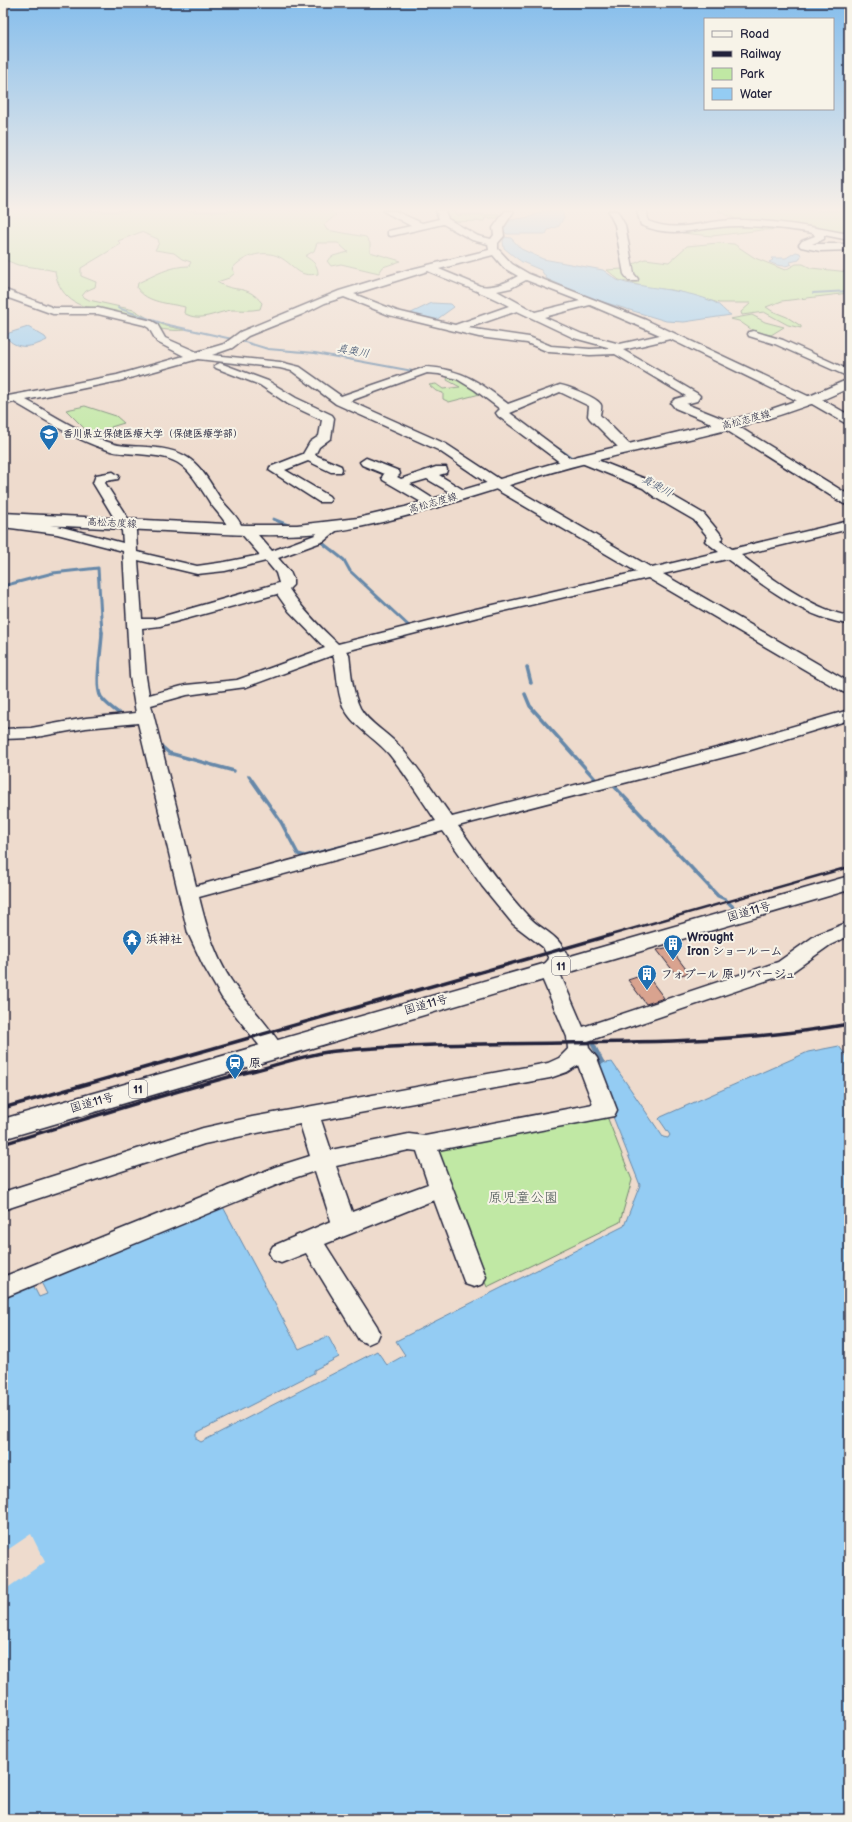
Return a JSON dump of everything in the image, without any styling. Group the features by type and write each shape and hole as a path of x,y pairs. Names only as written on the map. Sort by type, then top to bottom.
{"main road":[{"name":"高松志度線","path":"3,518 239,530 297,530 374,520 569,463 626,448 727,426 767,415 810,400 849,383"},
{"name":"国道11号","path":"3,1129 273,1049 849,883"}],"street":[{"path":"14,296 53,311 98,311 148,323 153,326 161,340 196,356 264,383 292,401 326,416 329,421 325,438 314,445 308,456 275,470 293,479 324,499"},
{"path":"3,401 119,378 228,346 244,334 336,296"},
{"path":"350,296 388,312 478,334 529,340 549,349 584,352 620,352 694,396 693,398 679,402 679,405 727,426 849,501"},
{"path":"498,296 534,316 578,336 620,347 670,336"},
{"path":"575,296 642,322 810,400 849,420"},
{"path":"534,316 590,302"},
{"path":"457,328 517,307"},
{"path":"754,334 779,342 849,374"},
{"path":"196,356 287,366 302,373 325,392 339,400 442,447 459,457 496,484 849,689"},
{"path":"310,409 426,370 455,374 473,381 507,409"},
{"path":"569,463 502,414 507,409 560,388 582,397 595,405 594,416 626,448"},
{"path":"30,396 31,400 64,412"},
{"path":"16,399 95,441 118,449 164,452 184,459 195,469 222,511 233,521 235,527 269,556 287,582 281,588 156,623 134,625"},
{"path":"79,420 94,434 96,437 95,441"},
{"path":"308,456 336,469"},
{"path":"584,459 640,481 661,495 692,512 716,537 712,541 728,553 788,594 838,620 849,620"},
{"path":"366,462 433,503"},
{"path":"394,478 428,474 441,470"},
{"path":"428,474 463,494"},
{"path":"113,476 101,478 99,483 129,531 138,677 144,709 198,933 213,965 230,993 273,1049"},
{"path":"3,523 58,530 196,570 218,568 286,552 320,538 329,531 329,527"},
{"path":"3,734 31,733 86,723 144,709 186,690 240,684 335,649 476,613 651,573 728,553 849,525"},
{"path":"3,1288 276,1176 324,1160 409,1142 424,1144 606,1110 554,983 550,969 559,960 556,951 550,942 520,920 446,824 395,751 384,739 361,720 352,707 340,654 324,641 308,624 294,608 281,588"},
{"path":"188,894 446,824 738,748 849,714"},
{"path":"578,1044 785,967 823,940 849,928"},
{"path":"3,1201 203,1136 550,1070 565,1065 574,1059 578,1044"},
{"path":"308,1115 324,1160 344,1226"},
{"path":"424,1144 474,1276"},
{"path":"281,1253 344,1226 441,1188"},
{"path":"311,1241 368,1334"}],"green space":[{"path":"67,296 82,296 89,300 134,310 151,320 166,326 185,330 153,327 103,310 83,306"},
{"path":"145,296 255,296 262,303 260,309 232,310 208,316 196,317 184,313 185,307 152,300"},
{"path":"694,296 824,296 782,301 766,307 787,317 801,326 801,328 788,325 764,312 742,315 741,312 751,303 719,303"},
{"path":"752,315 765,322 784,327 771,335 755,332 739,321 730,319"},
{"path":"428,371 454,375 480,394 449,402 443,399 443,393 436,391 429,385 436,384 443,389 460,387 447,380 448,376 426,373"},
{"path":"85,406 116,416 124,423 111,427 114,434 98,438 82,432 85,429 66,410"},
{"name":"原児童公園","path":"606,1114 632,1180 620,1222 487,1287 431,1148"}],"water":[{"path":"585,296 697,296 716,303 731,315 684,322 666,321"},
{"path":"432,303 451,304 454,307 436,320 409,314"},
{"path":"28,327 45,337 47,340 31,346 20,346 10,341 6,337 9,333"},
{"path":"839,1046 849,1060 849,1819 3,1819 3,1299 32,1283 39,1297 47,1294 40,1280 222,1205 299,1349 328,1336 339,1357 314,1370 314,1373 196,1433 196,1439 201,1442 377,1351 387,1365 405,1355 396,1341 624,1226 640,1185 593,1066 604,1061 605,1063 612,1062 663,1137 668,1138 670,1135 659,1119 661,1117 808,1052"}],"pier":[{"path":"31,1534 45,1562 3,1591 3,1553"}],"building":[{"name":"Wrought Iron ショールーム","path":"669,947 689,973 677,976 657,950"},
{"name":"フォブール 原 リバージュ","path":"646,974 664,998 646,1004 628,980"}],"waterway":[{"name":"真奥川","path":"118,308 164,324 232,339"},
{"name":"真奥川","path":"238,340 268,349 315,353 418,372"},
{"name":"真奥川","path":"554,446 572,458"},
{"path":"273,519 293,527"},
{"name":"真奥川","path":"694,520 709,537"},
{"path":"320,541 344,560 350,571 410,627"},
{"path":"3,586 53,573 98,568 102,632"},
{"path":"102,632 98,676 99,692 105,702 120,714"},
{"path":"527,667 531,683"},
{"path":"525,694 530,706 596,780"},
{"path":"159,744 169,753 234,771"},
{"path":"249,776 281,822 298,854 305,856 352,844"},
{"path":"613,785 718,896 725,899 734,908"},
{"path":"589,1037 602,1062"}],"railway":[{"path":"607,936 849,867"},
{"path":"3,1108 611,935"},
{"path":"3,1144 192,1087 326,1052 400,1046 658,1042 722,1039 785,1033 849,1024"}],"place":[{"name":"香川県立保健医療大学（保健医療学部）","path":"49,451"},
{"name":"浜神社","path":"132,956"},
{"name":"Wrought Iron ショールーム","path":"673,961"},
{"name":"フォブール 原 リバージュ","path":"647,991"},
{"name":"原","path":"235,1080"}]}
